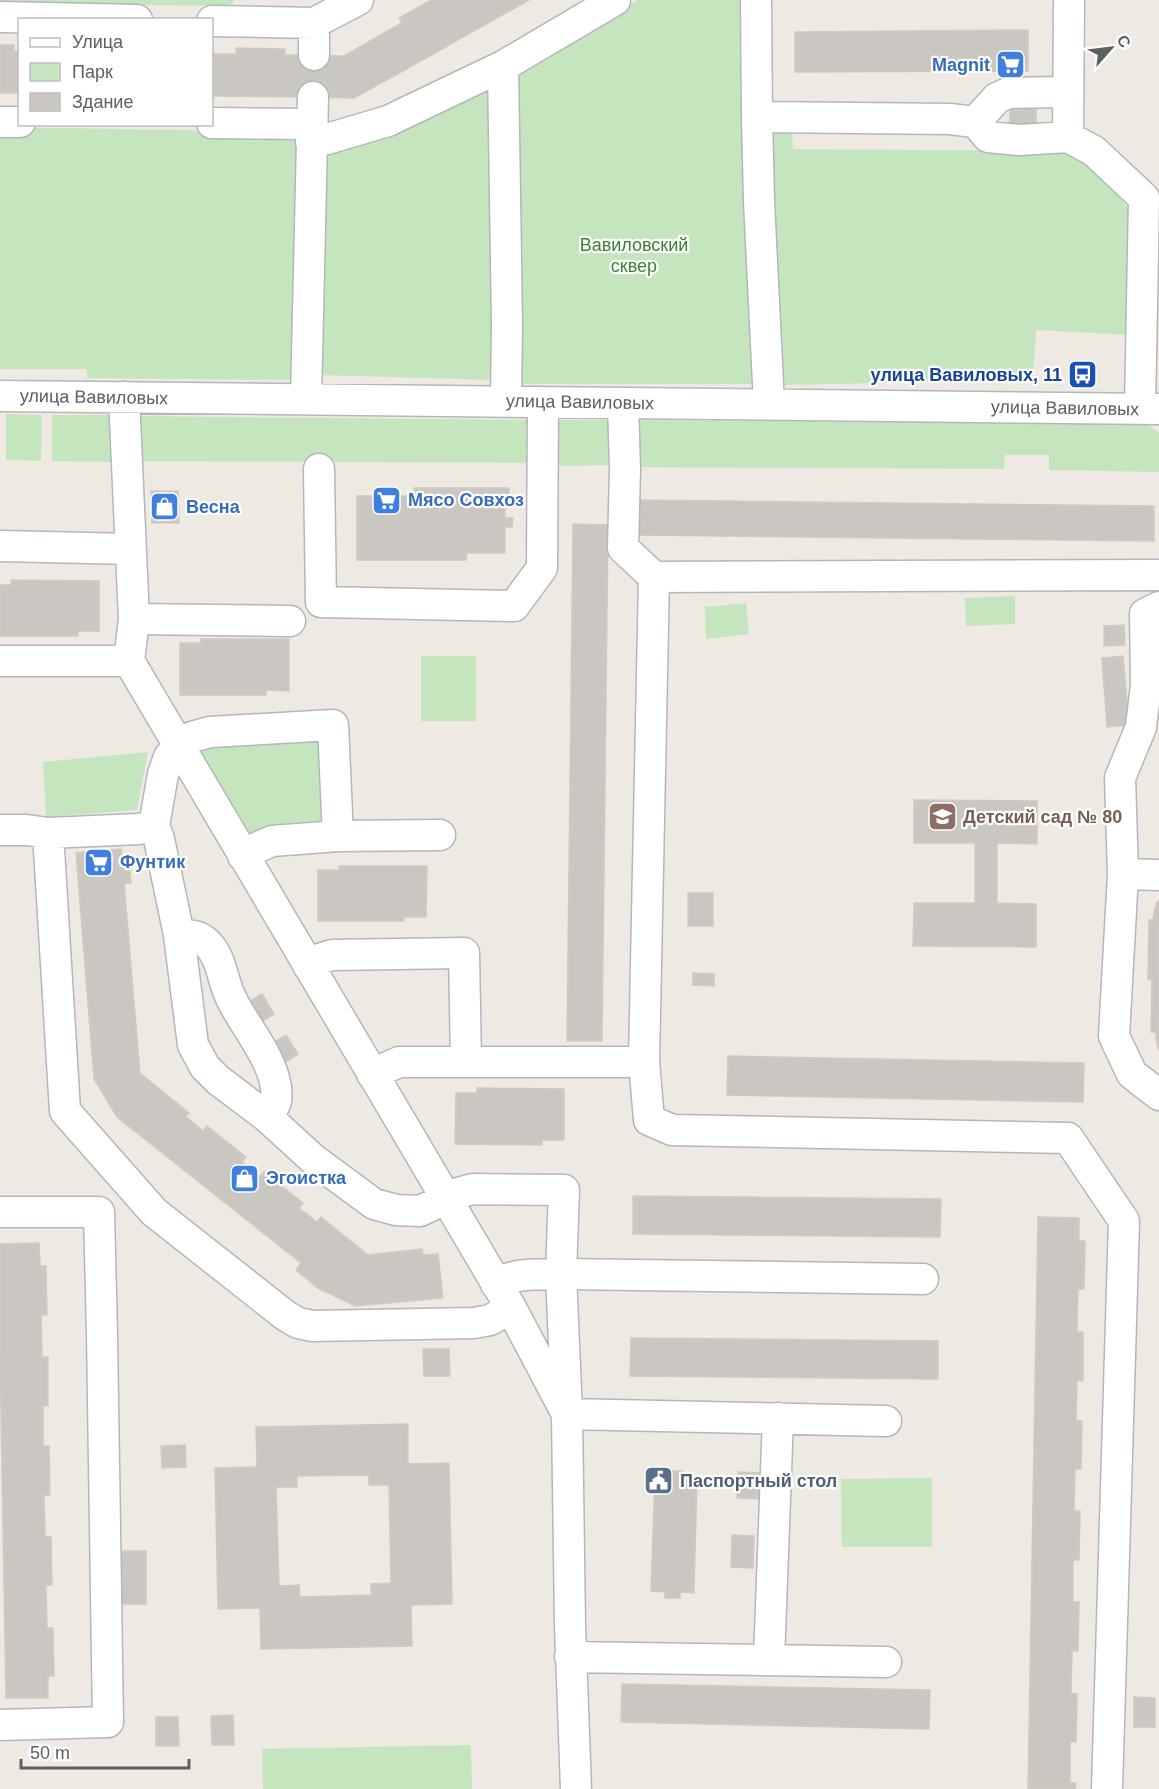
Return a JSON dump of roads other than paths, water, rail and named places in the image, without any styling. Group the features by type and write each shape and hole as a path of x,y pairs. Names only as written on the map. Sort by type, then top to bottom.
{"street":[{"path":"213,21 314,23 357,0"},
{"path":"213,123 311,121 327,139 388,121 503,66 615,0"},
{"path":"756,0 759,212 769,404"},
{"path":"1068,137 1069,0"},
{"path":"0,16 68,18"},
{"path":"314,23 314,55"},
{"path":"503,66 506,401"},
{"path":"975,122 997,98 1008,93 1068,92"},
{"path":"757,117 938,119 975,122 988,137 1019,140 1068,137 1094,151 1144,198 1149,408"},
{"path":"306,399 311,121"},
{"path":"0,122 18,122"},
{"path":"0,396 0,403"},
{"name":"улица Вавиловых","path":"0,396 1149,408"},
{"path":"124,397 134,619 129,661 503,1296 567,1414"},
{"path":"319,469 321,602 514,606 543,568 543,402"},
{"path":"623,403 625,470 623,548 654,577 1159,575"},
{"path":"1,544 130,549"},
{"path":"654,577 644,1062 649,1120 672,1130 1068,1138 1124,1221 1107,1789"},
{"path":"1159,607 1145,615 1153,685 1141,727 1120,778 1123,874 1114,1036 1132,1074 1159,1095"},
{"path":"134,619 290,621"},
{"path":"0,661 129,661"},
{"path":"338,837 333,725 210,732 192,737 178,746 169,757 163,774 154,826 159,839 179,935 193,1045 205,1067 218,1080 267,1117 313,1159 374,1204 396,1210 420,1211 458,1193 473,1189 564,1190 561,1274 567,1414 570,1657 576,1789"},
{"path":"0,830 48,833 139,829 154,826"},
{"path":"48,833 65,1111 154,1212 298,1323 313,1326 474,1323 490,1320 503,1296 507,1277 519,1275 923,1280"},
{"path":"243,856 272,842 338,837 440,835"},
{"path":"1123,874 1159,875"},
{"path":"179,935 196,935 208,944 218,957 230,998 272,1069 276,1103 267,1117"},
{"path":"308,965 319,958 332,955 464,953 466,1061"},
{"path":"372,1074 399,1062 644,1062"},
{"path":"0,1212 154,1212"},
{"path":"0,1725 108,1722 99,1212"},
{"path":"567,1414 886,1421"},
{"path":"769,1660 777,1418"},
{"path":"570,1657 886,1662"}],"tunnel":[{"path":"313,97 314,55"}],"place":[{"name":"Magnit","path":"1011,65"},
{"name":"улица Вавиловых, 11","path":"1083,375"},
{"name":"Мясо Совхоз","path":"387,500"},
{"name":"Весна","path":"165,507"},
{"name":"Детский сад № 80","path":"942,817"},
{"name":"Фунтик","path":"99,862"},
{"name":"Эгоистка","path":"245,1178"},
{"name":"Паспортный стол","path":"659,1481"}],"park label":[{"name":"Вавиловский сквер","path":"634,255"}]}
